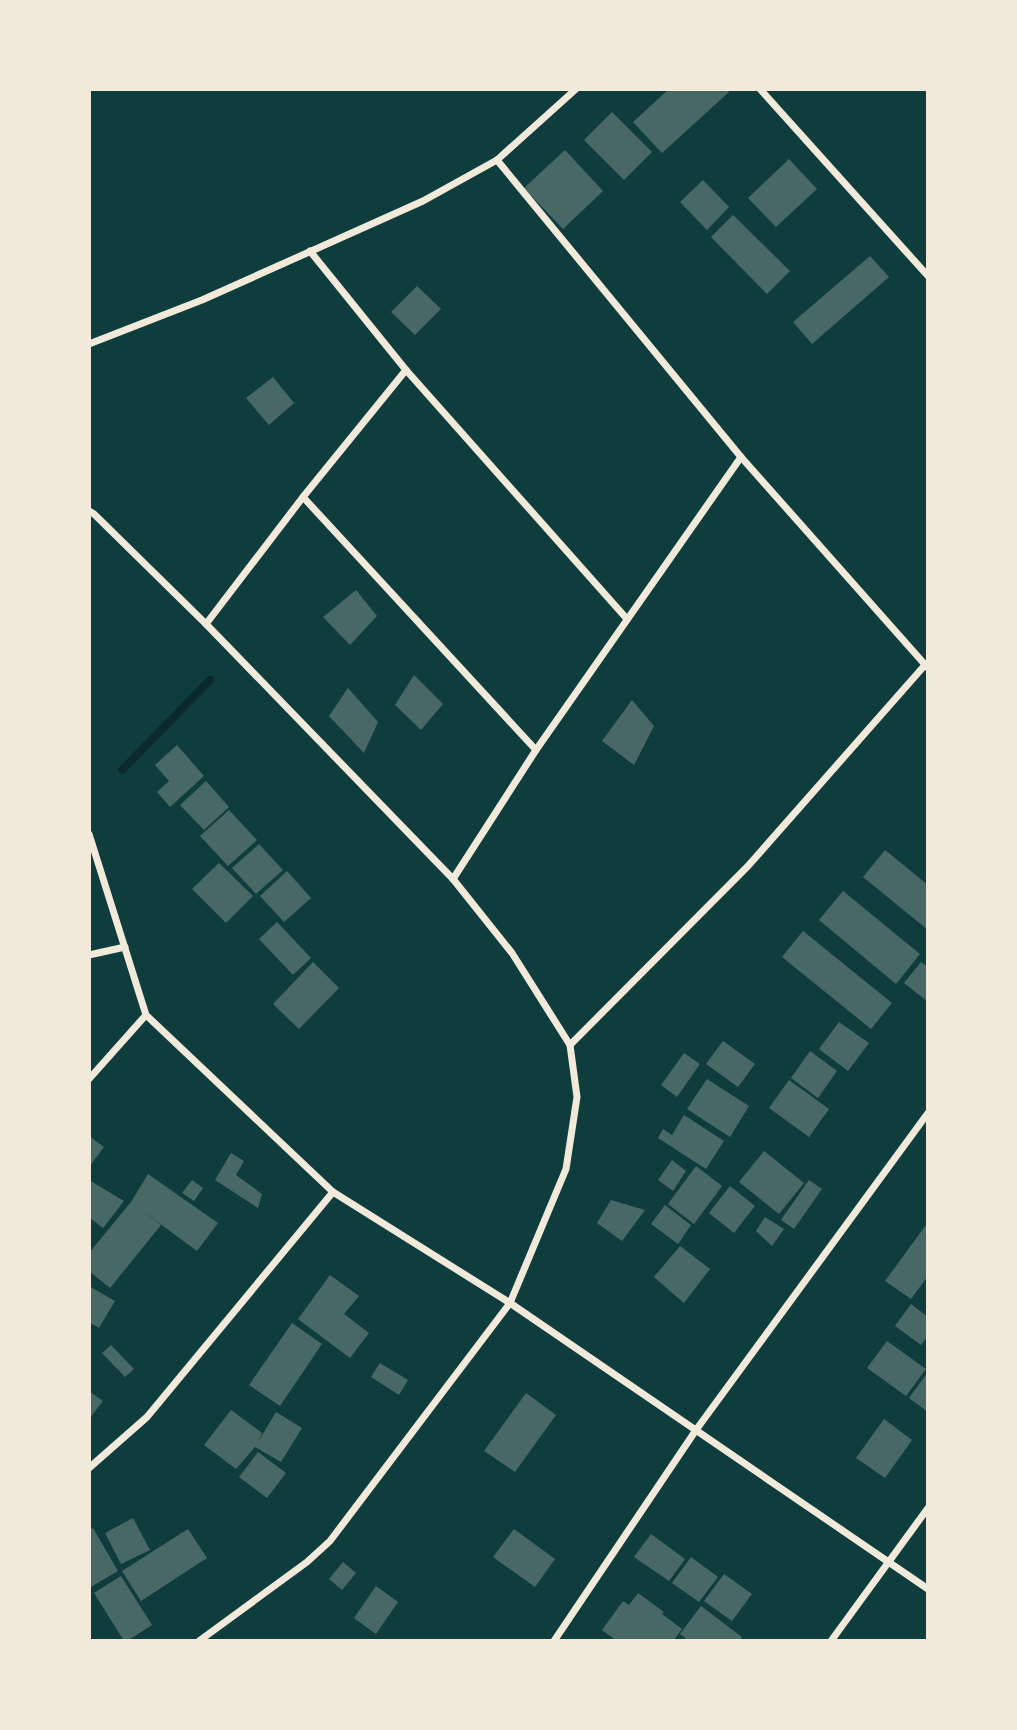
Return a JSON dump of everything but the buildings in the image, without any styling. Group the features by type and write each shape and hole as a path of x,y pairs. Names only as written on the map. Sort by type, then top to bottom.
{"street":[{"path":"89,344 202,300 423,201 497,160 576,89"},
{"path":"760,89 928,275"},
{"path":"497,160 741,457 926,667 748,866 570,1045"},
{"path":"310,251 406,370 628,619"},
{"path":"206,624 303,497 406,370"},
{"path":"453,879 536,750 741,457"},
{"path":"303,497 536,750"},
{"path":"89,511 206,624 453,879 512,953 570,1045 577,1097 566,1169 510,1303 330,1541 307,1562 199,1641"},
{"path":"89,834 146,1015 333,1192 510,1303 928,1589"},
{"path":"89,955 125,947"},
{"path":"89,1079 146,1015"},
{"path":"554,1641 696,1430 928,1112"},
{"path":"89,1468 147,1417 333,1192"},
{"path":"831,1641 928,1508"}],"waterway":[{"path":"122,770 210,680"}]}
